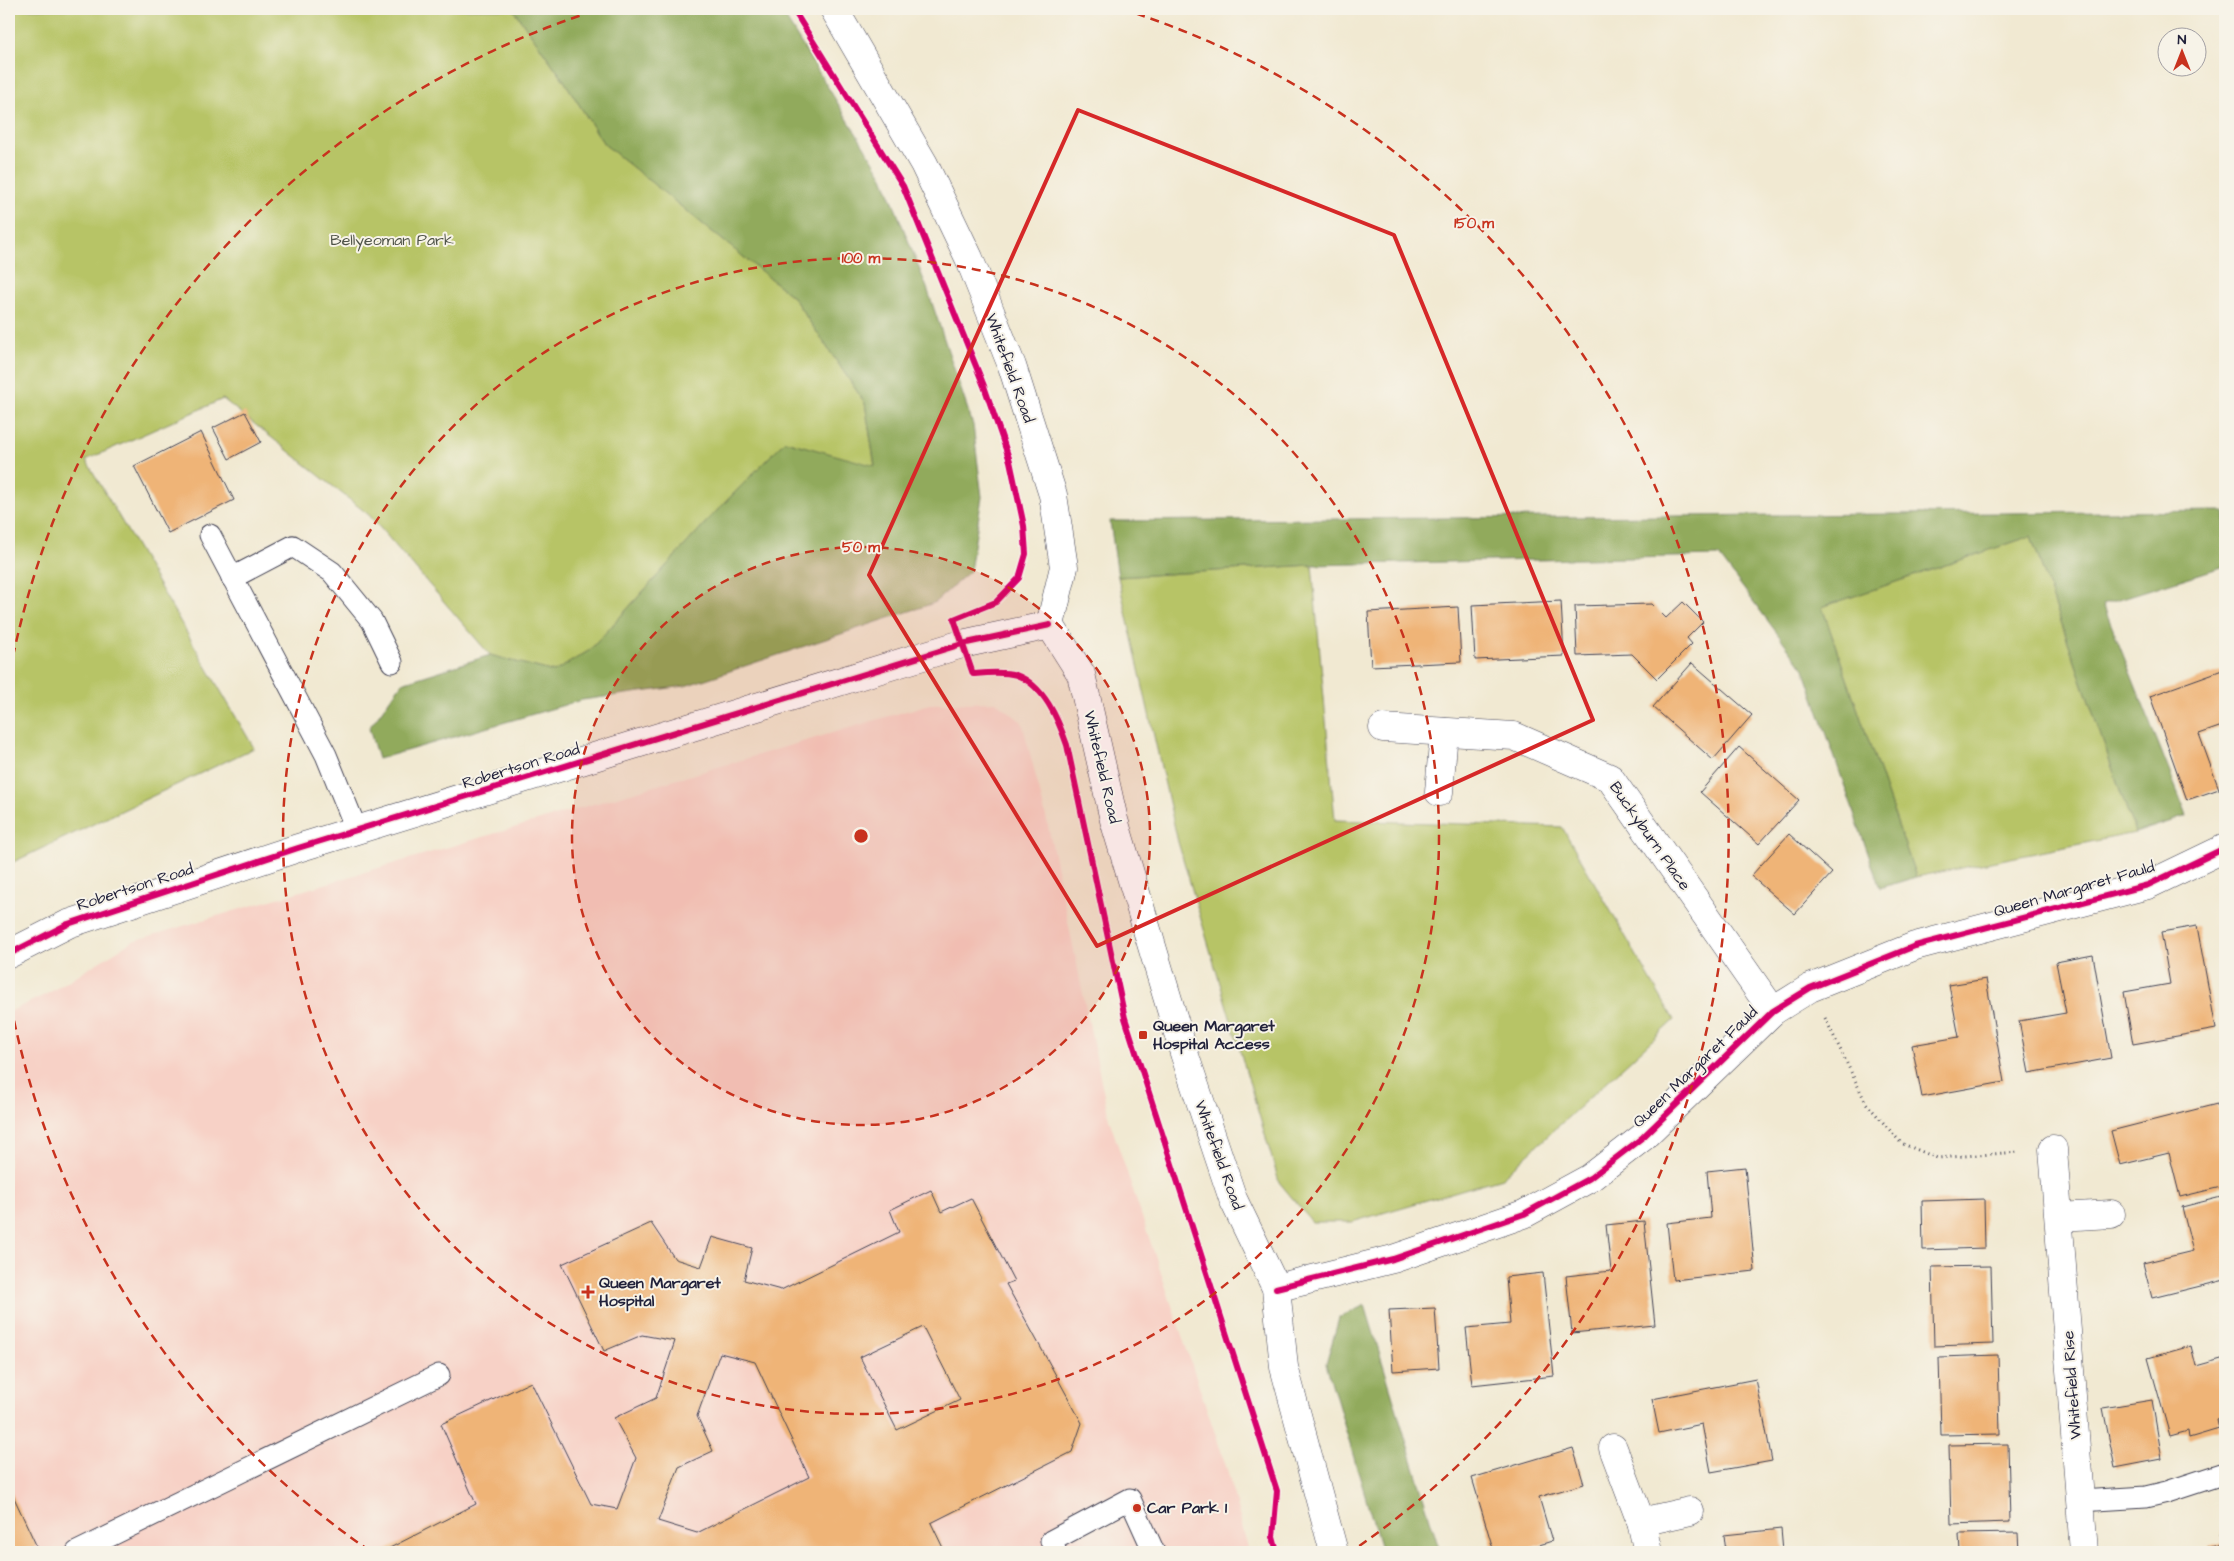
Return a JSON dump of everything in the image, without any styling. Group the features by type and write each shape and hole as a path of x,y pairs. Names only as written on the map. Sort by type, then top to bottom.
{"street":[{"name":"Whitefield Road","path":"834,9 924,164 969,258 1012,366 1052,495 1064,567 1050,625 1081,674 1114,820 1184,1053 1233,1199 1276,1288 1284,1367 1334,1552"},
{"name":"Robertson Road","path":"9,954 68,924 298,848 962,644 1050,625"},
{"name":"Buckyburn Place","path":"1383,728 1514,736 1610,778 1773,1012"},
{"path":"1439,792 1444,732"},
{"name":"Queen Margaret Fauld","path":"1276,1288 1393,1259 1524,1214 1590,1178 1643,1137 1773,1012 1810,988 1915,946 2148,885 2225,848"},
{"name":"Whitefield Rise","path":"2053,1149 2084,1552"},
{"path":"2059,1217 2111,1214"},
{"path":"1612,1448 1641,1522 1648,1552"},
{"path":"1641,1522 1690,1511"}],"lane":[{"path":"210,534 326,755 357,831"},
{"path":"232,578 293,546 332,572 372,621 392,662"},
{"path":"77,1552 439,1375"},
{"path":"2080,1501 2146,1497 2167,1492 2225,1472"},
{"path":"1056,1552 1051,1541 1130,1499 1154,1552"}],"path":[{"path":"1810,988 1866,1103 1901,1143 1937,1158 2053,1149"}],"highlighted area":[{"path":"1078,110 1394,235 1593,720 1097,946 869,575"}],"shaded area":[{"name":"Queen Margaret Hospital","path":"996,702 1022,722 1047,821 1109,1119 1226,1466 1249,1552 9,1552 9,1012 47,994 133,941 930,704"}],"green space":[{"name":"Bellyeoman Park","path":"9,9 513,9 563,79 604,144 793,297 865,403 875,467 785,441 708,520 590,650 554,672 490,655 369,515 223,399 86,460 254,748 9,864"},
{"path":"513,9 780,9 883,177 927,288 973,425 982,497 970,571 934,603 685,686 582,700 378,759 369,728 402,683 490,655 554,672 590,650 708,520 785,441 875,466 865,403 793,297 604,144 563,79"},
{"path":"2225,511 2225,566 2103,604 2187,816 2135,833 2031,536 1822,607 1916,877 1880,888 1804,669 1719,556 1312,565 1118,577 1110,521"},
{"path":"2031,536 2135,833 1916,877 1822,607"},
{"path":"1312,565 1335,820 1562,827 1674,1020 1502,1178 1352,1222 1312,1222 1279,1182 1178,842 1118,577"},
{"path":"1365,1305 1440,1552 1382,1552 1326,1364 1339,1318"}],"building":[{"path":"245,412 261,442 229,459 213,428"},
{"path":"201,432 234,500 168,533 134,466"},
{"path":"1561,601 1564,656 1475,660 1472,605"},
{"path":"1683,602 1703,622 1687,638 1692,644 1657,679 1632,654 1577,656 1575,606 1652,604 1666,618"},
{"path":"1458,607 1461,662 1371,666 1368,612"},
{"path":"1692,663 1752,715 1713,760 1653,707"},
{"path":"2225,669 2225,725 2199,734 2219,789 2187,800 2150,696"},
{"path":"1739,747 1799,800 1759,844 1700,792"},
{"path":"1789,834 1832,873 1795,914 1751,876"},
{"path":"2197,926 2216,1029 2133,1044 2124,992 2170,984 2161,932"},
{"path":"2093,955 2111,1058 2029,1073 2019,1021 2066,1013 2056,962"},
{"path":"1986,979 2004,1082 1922,1097 1912,1045 1959,1037 1949,985"},
{"path":"2217,1104 2225,1138 2225,1186 2180,1197 2169,1153 2120,1165 2111,1131"},
{"path":"1745,1167 1755,1271 1673,1280 1667,1223 1711,1218 1707,1171"},
{"path":"931,1190 941,1212 971,1198 1014,1281 1006,1284 1082,1423 1072,1452 931,1523 945,1552 382,1552 476,1504 441,1424 531,1382 591,1504 617,1509 636,1458 614,1418 656,1398 675,1341 642,1335 604,1351 562,1264 651,1223 675,1259 701,1267 712,1237 752,1248 744,1280 781,1290 899,1232 890,1210","holes":["923,1327 960,1400 897,1430 860,1357","720,1353 755,1362 809,1477 697,1533 658,1521 679,1467 713,1451 697,1416"]},
{"path":"2225,1196 2225,1280 2152,1298 2143,1263 2193,1251 2182,1207"},
{"path":"1984,1199 1985,1248 1923,1250 1922,1201"},
{"path":"1644,1221 1655,1325 1572,1333 1566,1276 1611,1271 1606,1225"},
{"path":"1991,1266 1993,1344 1934,1346 1932,1267"},
{"path":"1543,1273 1554,1376 1472,1385 1466,1328 1510,1324 1506,1277"},
{"path":"1435,1308 1439,1368 1393,1371 1389,1310"},
{"path":"2191,1346 2196,1366 2225,1358 2225,1418 2217,1420 2219,1429 2189,1438 2188,1431 2170,1436 2148,1358"},
{"path":"1998,1355 2000,1434 1941,1435 1939,1357"},
{"path":"1756,1379 1772,1461 1711,1472 1702,1424 1659,1433 1652,1399"},
{"path":"2152,1400 2162,1459 2115,1468 2103,1408"},
{"path":"2008,1444 2010,1522 1951,1524 1949,1445"},
{"path":"1573,1448 1584,1484 1539,1497 1552,1541 1517,1552 1494,1552 1472,1478"},
{"path":"9,1487 37,1547 26,1552 9,1552"},
{"path":"1781,1529 1783,1552 1726,1552 1724,1535"},
{"path":"2225,1531 2225,1552 2210,1552 2208,1546 2223,1542 2221,1532"},
{"path":"2018,1533 2019,1552 1960,1552 1959,1534"}],"cycle path":[{"path":"793,9 903,186 984,386 1010,461 1024,526 1026,554 1019,578 996,602 954,619 973,674 1006,673 1016,675 1035,686 1049,704 1067,745 1125,1018 1277,1491 1273,1537 1277,1552"},
{"path":"9,954 68,924 298,848 962,644 1050,625"},
{"path":"1276,1288 1393,1259 1524,1214 1590,1178 1643,1137 1773,1011 1810,988 1915,946 2148,885 2225,848"}],"place":[{"name":"Queen Margaret Hospital Access","path":"1143,1035"},
{"name":"Queen Margaret Hospital","path":"588,1292"},
{"name":"Car Park 1","path":"1137,1508"}]}
